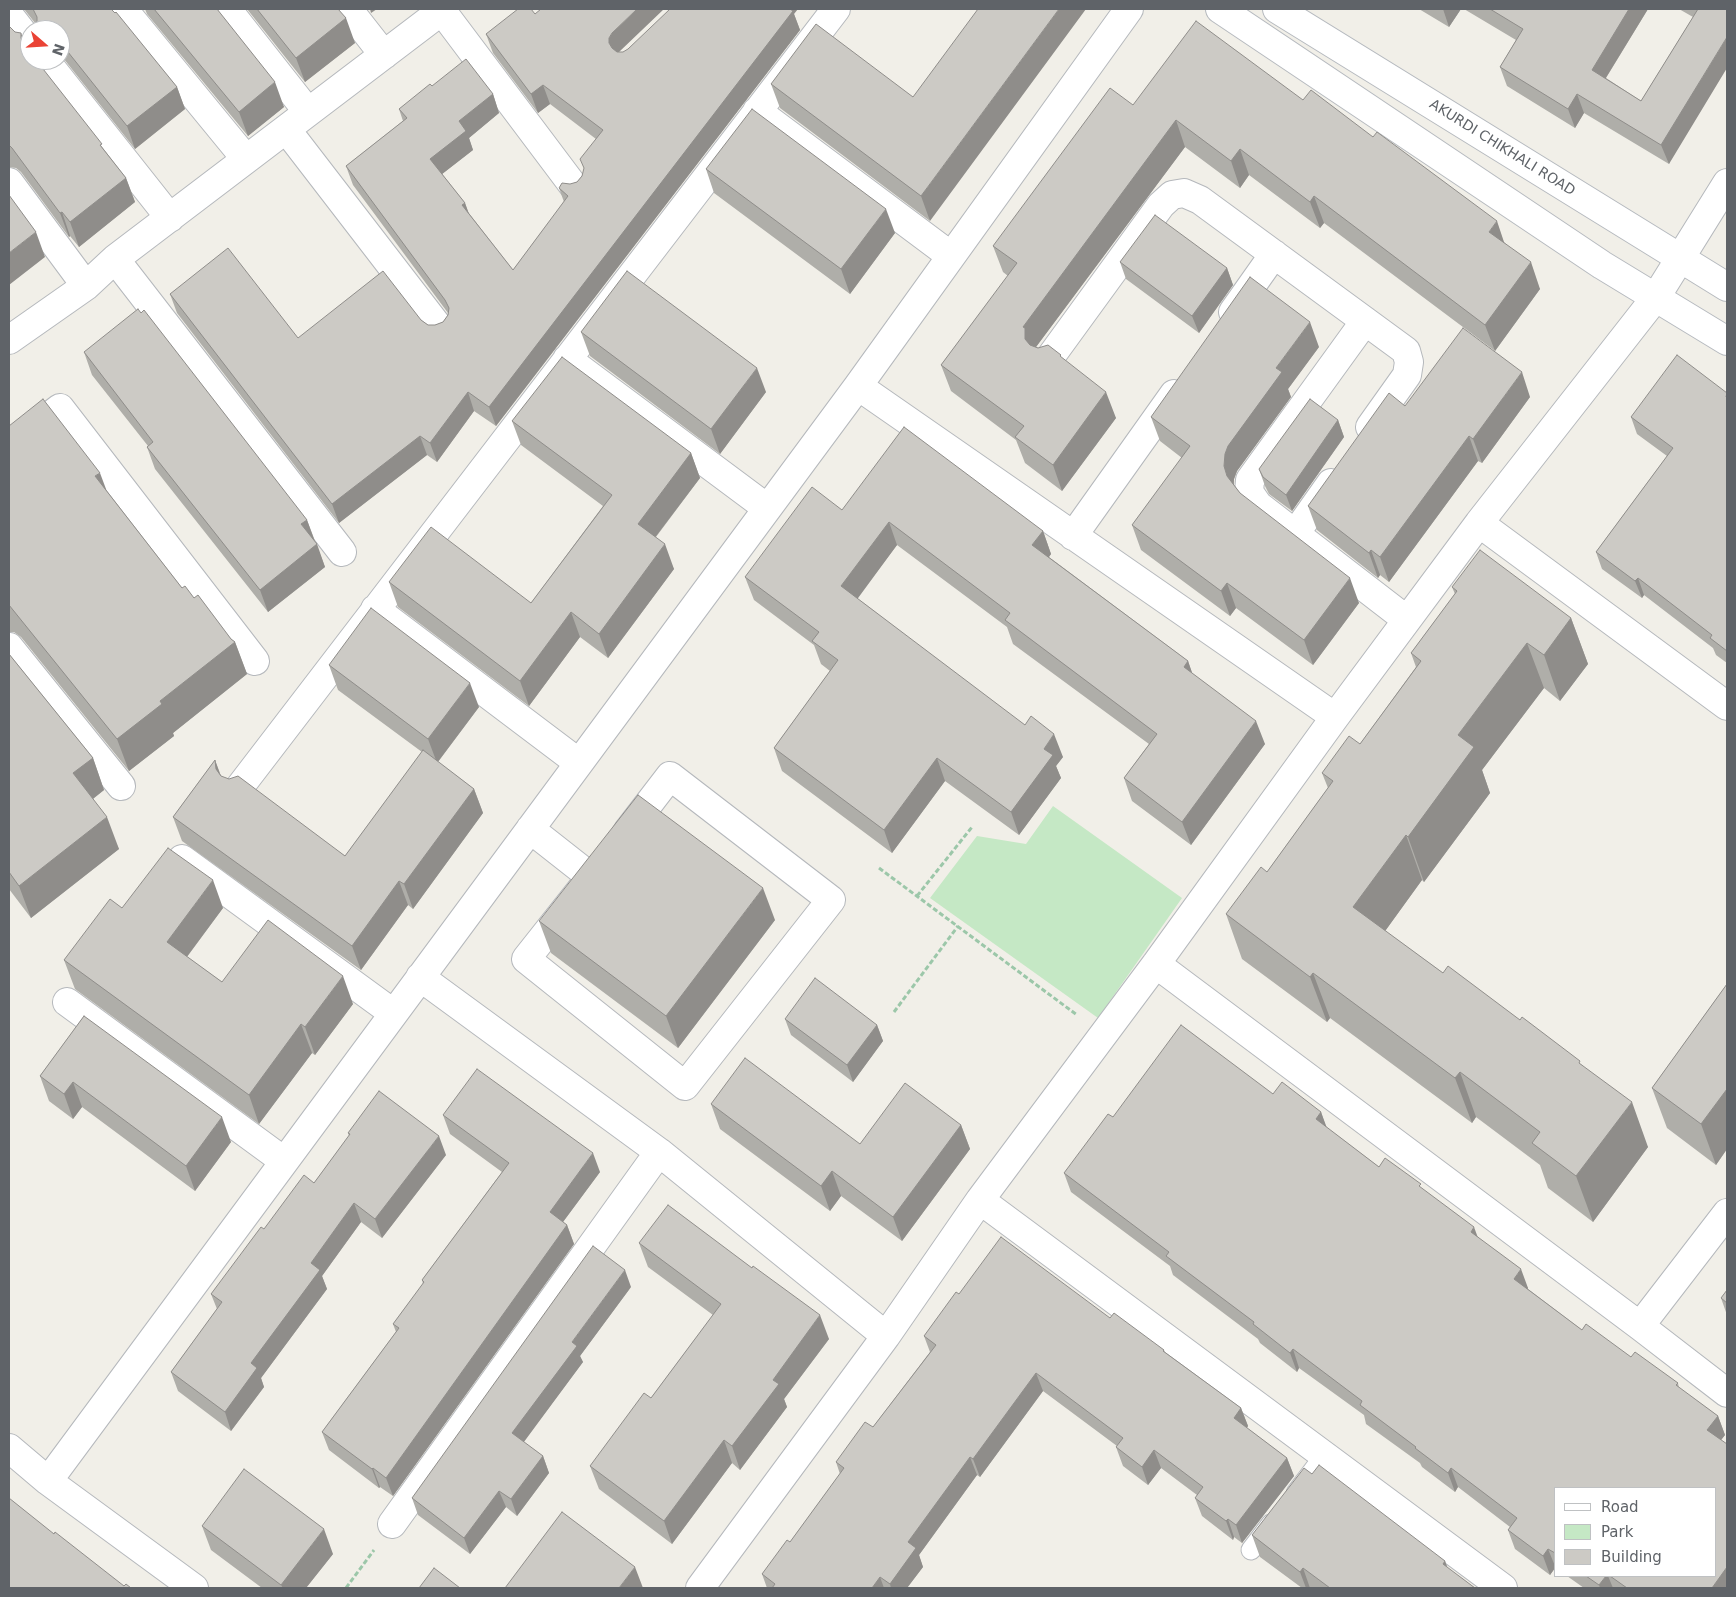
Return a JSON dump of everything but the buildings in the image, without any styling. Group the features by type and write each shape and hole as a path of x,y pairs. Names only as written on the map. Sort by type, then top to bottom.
{"street":[{"path":"123,9 246,159"},
{"path":"226,9 308,112"},
{"path":"348,9 384,55"},
{"path":"239,788 836,9"},
{"path":"48,1481 858,386 1129,9"},
{"path":"1220,9 1602,265 1727,341"},
{"name":"AKURDI CHIKHALI ROAD","path":"1277,9 1727,287"},
{"path":"11,335 86,286 115,259 443,10 575,188"},
{"path":"9,15 20,29"},
{"path":"52,70 170,218"},
{"path":"757,111 951,256"},
{"path":"286,129 440,329"},
{"path":"9,182 86,286"},
{"path":"700,1588 886,1336 980,1200 1104,1035 1479,522 1656,297 1727,183"},
{"path":"1049,359 1161,205 1172,195 1184,192 1200,200 1406,352 1409,362 1407,375 1295,534"},
{"path":"1216,334 1274,254"},
{"path":"115,259 342,552"},
{"path":"1365,322 1250,480 1249,492 1258,505 1407,620"},
{"path":"566,359 767,508"},
{"path":"1074,536 1188,375"},
{"path":"858,386 1335,717"},
{"path":"9,447 60,408 255,660"},
{"path":"1479,522 1727,706"},
{"path":"375,610 579,763"},
{"path":"9,647 121,786"},
{"path":"670,776 831,900 685,1086 526,959 602,864 670,776"},
{"path":"530,829 602,864"},
{"path":"176,855 393,1013"},
{"path":"1156,964 1727,1393"},
{"path":"420,977 659,1152 886,1336"},
{"path":"67,1002 284,1161"},
{"path":"392,1524 659,1152"},
{"path":"980,1200 1503,1588"},
{"path":"1640,1326 1727,1213"},
{"path":"9,1448 48,1481 194,1588"}],"lane":[{"path":"1251,1550 1324,1456"}],"path":[{"path":"917,896 972,826"},
{"path":"879,868 1104,1035"},
{"path":"894,1012 958,926"},
{"path":"346,1588 392,1524"}],"green space":[{"path":"1053,806 1182,898 1098,1018 930,898 977,836 1026,844"}]}
